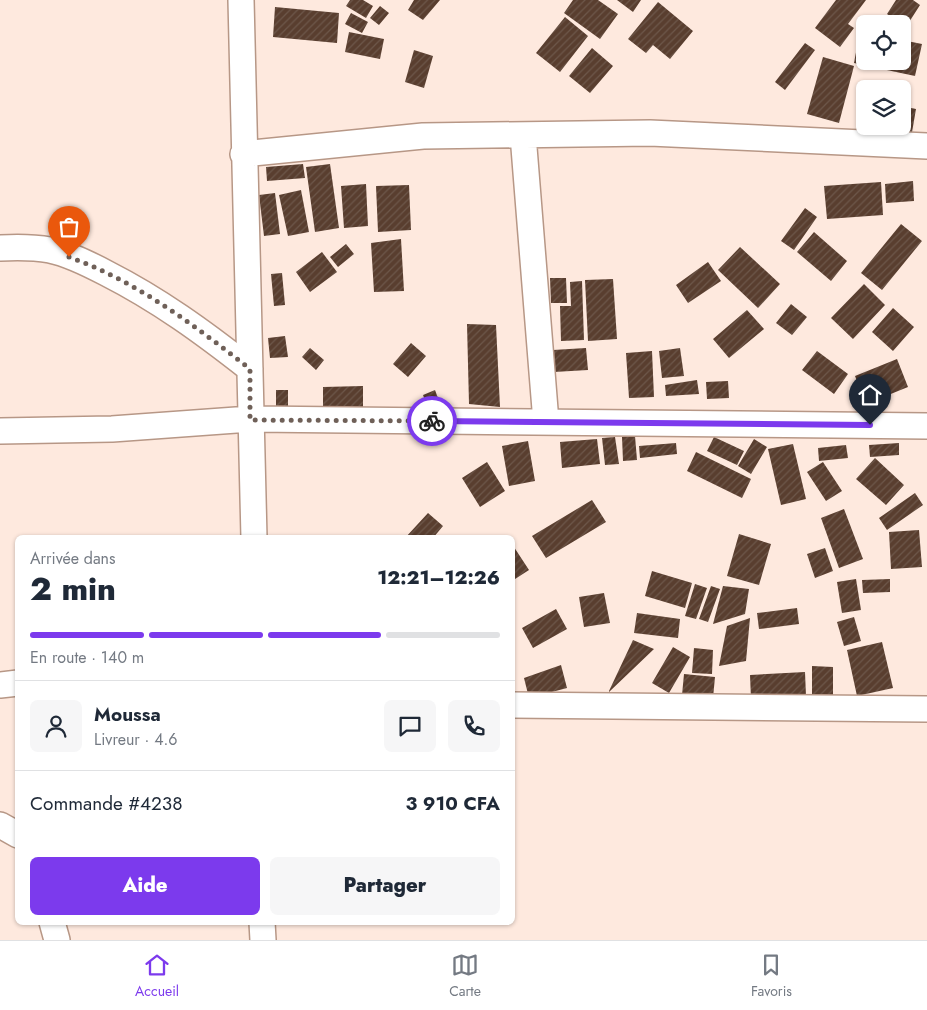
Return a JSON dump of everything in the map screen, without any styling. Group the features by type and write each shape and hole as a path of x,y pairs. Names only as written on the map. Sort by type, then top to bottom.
{"street":[{"path":"241,0 243,154 254,535"},
{"path":"243,154 423,136 650,134 927,146"},
{"path":"523,135 546,422"},
{"path":"0,248 21,247 52,250 86,263 139,290 195,325 250,369"},
{"path":"0,430 112,428 250,420 927,426"},
{"path":"0,685 15,683"},
{"path":"515,705 927,709"},
{"path":"0,825 15,833"},
{"path":"53,925 57,940"},
{"path":"262,925 263,940"}],"building":[{"path":"350,0 363,0 373,6 366,18 346,6"},
{"path":"414,0 440,0 423,20 408,10"},
{"path":"573,0 598,0 618,14 600,39 564,13"},
{"path":"617,0 641,0 633,12"},
{"path":"836,0 866,0 848,24 854,28 840,47 815,28"},
{"path":"896,0 913,0 920,5 911,19 911,15 887,14"},
{"path":"658,2 693,31 670,59 653,45 646,53 628,39"},
{"path":"380,6 389,13 379,25 370,18"},
{"path":"275,7 339,13 337,43 273,37"},
{"path":"351,13 368,22 362,33 345,24"},
{"path":"565,17 588,36 560,72 536,53"},
{"path":"349,32 384,39 380,59 345,52"},
{"path":"911,42 922,44 915,76 887,70 911,70"},
{"path":"805,43 815,50 785,90 775,82"},
{"path":"592,48 613,66 590,93 569,76"},
{"path":"414,50 433,56 424,88 405,82"},
{"path":"823,57 854,66 839,123 807,114"},
{"path":"911,108 916,109 911,138 895,135 911,135"},
{"path":"303,164 305,178 267,181 266,167"},
{"path":"330,164 339,228 315,232 306,167"},
{"path":"913,181 914,201 886,203 885,184"},
{"path":"881,182 883,215 827,219 824,186"},
{"path":"366,184 368,226 344,228 341,186"},
{"path":"409,185 411,230 378,232 376,186"},
{"path":"301,190 309,232 288,236 279,195"},
{"path":"275,193 280,234 264,236 259,195"},
{"path":"805,208 817,217 794,250 781,241"},
{"path":"901,224 922,241 882,290 861,273"},
{"path":"814,232 847,261 831,281 797,252"},
{"path":"401,239 404,291 374,292 371,243"},
{"path":"346,244 354,254 338,267 330,257"},
{"path":"740,247 780,284 758,308 718,270"},
{"path":"322,252 337,272 310,292 296,272"},
{"path":"708,262 721,281 688,303 676,285"},
{"path":"282,273 285,305 274,306 271,274"},
{"path":"550,278 566,278 567,303 551,303"},
{"path":"613,279 617,339 588,341 585,280"},
{"path":"582,281 584,340 561,341 560,306 571,306 570,282"},
{"path":"864,284 885,305 853,339 831,318"},
{"path":"791,304 807,317 792,335 776,323"},
{"path":"893,308 914,327 893,351 872,332"},
{"path":"747,310 764,329 729,358 713,339"},
{"path":"467,324 496,325 500,407 469,404"},
{"path":"285,336 288,357 270,358 268,338"},
{"path":"411,343 426,356 408,377 393,364"},
{"path":"310,348 324,360 316,370 302,357"},
{"path":"586,348 588,370 554,372 553,350"},
{"path":"680,348 684,376 662,378 659,351"},
{"path":"652,351 654,397 629,398 626,353"},
{"path":"817,351 848,374 834,394 802,370"},
{"path":"897,359 908,387 866,404 855,376"},
{"path":"697,380 699,394 666,396 665,385"},
{"path":"728,381 729,398 707,399 706,382"},
{"path":"363,386 363,409 323,409 323,387"},
{"path":"276,390 288,390 288,414 276,414"},
{"path":"435,390 439,401 427,406 423,395"},
{"path":"635,436 637,460 623,461 622,437"},
{"path":"615,437 619,464 605,465 602,438"},
{"path":"714,437 744,451 737,465 707,451"},
{"path":"597,439 600,464 562,468 560,442"},
{"path":"754,439 767,447 751,474 738,466"},
{"path":"528,441 535,481 509,486 502,446"},
{"path":"676,443 677,454 640,458 639,446"},
{"path":"899,443 899,455 870,457 869,445"},
{"path":"793,444 806,499 781,505 768,449"},
{"path":"846,445 848,458 819,461 818,448"},
{"path":"696,452 751,479 742,498 687,471"},
{"path":"875,458 904,485 886,505 856,479"},
{"path":"487,462 505,491 480,507 462,478"},
{"path":"823,462 842,491 826,501 807,472"},
{"path":"915,493 923,505 887,530 879,518"},
{"path":"592,500 606,522 546,558 532,536"},
{"path":"844,509 863,559 839,568 821,518"},
{"path":"428,513 443,526 436,535 408,535"},
{"path":"919,530 922,567 891,569 889,532"},
{"path":"739,534 771,544 759,585 727,576"},
{"path":"825,548 833,571 815,578 807,554"},
{"path":"515,549 529,570 515,579"},
{"path":"652,571 692,583 685,608 645,596"},
{"path":"856,579 861,610 842,613 837,582"},
{"path":"890,579 890,592 863,593 862,580"},
{"path":"695,584 707,588 696,619 685,616"},
{"path":"711,586 720,589 708,622 699,619"},
{"path":"723,586 749,589 745,614 713,624"},
{"path":"604,593 610,623 584,627 579,597"},
{"path":"797,608 799,624 759,629 757,613"},
{"path":"556,609 567,629 533,648 522,628"},
{"path":"637,613 680,619 678,638 634,633"},
{"path":"854,617 861,641 844,646 837,622"},
{"path":"750,618 746,661 719,666 727,626"},
{"path":"633,640 654,649 609,692 609,691"},
{"path":"882,642 893,688 857,696 847,650"},
{"path":"673,647 690,657 669,693 652,683"},
{"path":"694,648 713,650 712,674 692,673"},
{"path":"561,665 567,688 529,698 524,678"},
{"path":"812,666 833,667 833,695 812,694"},
{"path":"805,672 806,696 751,699 750,675"},
{"path":"684,674 715,677 713,698 682,695"}],"way so far":[{"path":"69,257 86,263 139,290 195,325 250,369 250,420 432,421"}],"route":[{"path":"432,421 870,425"}]}
